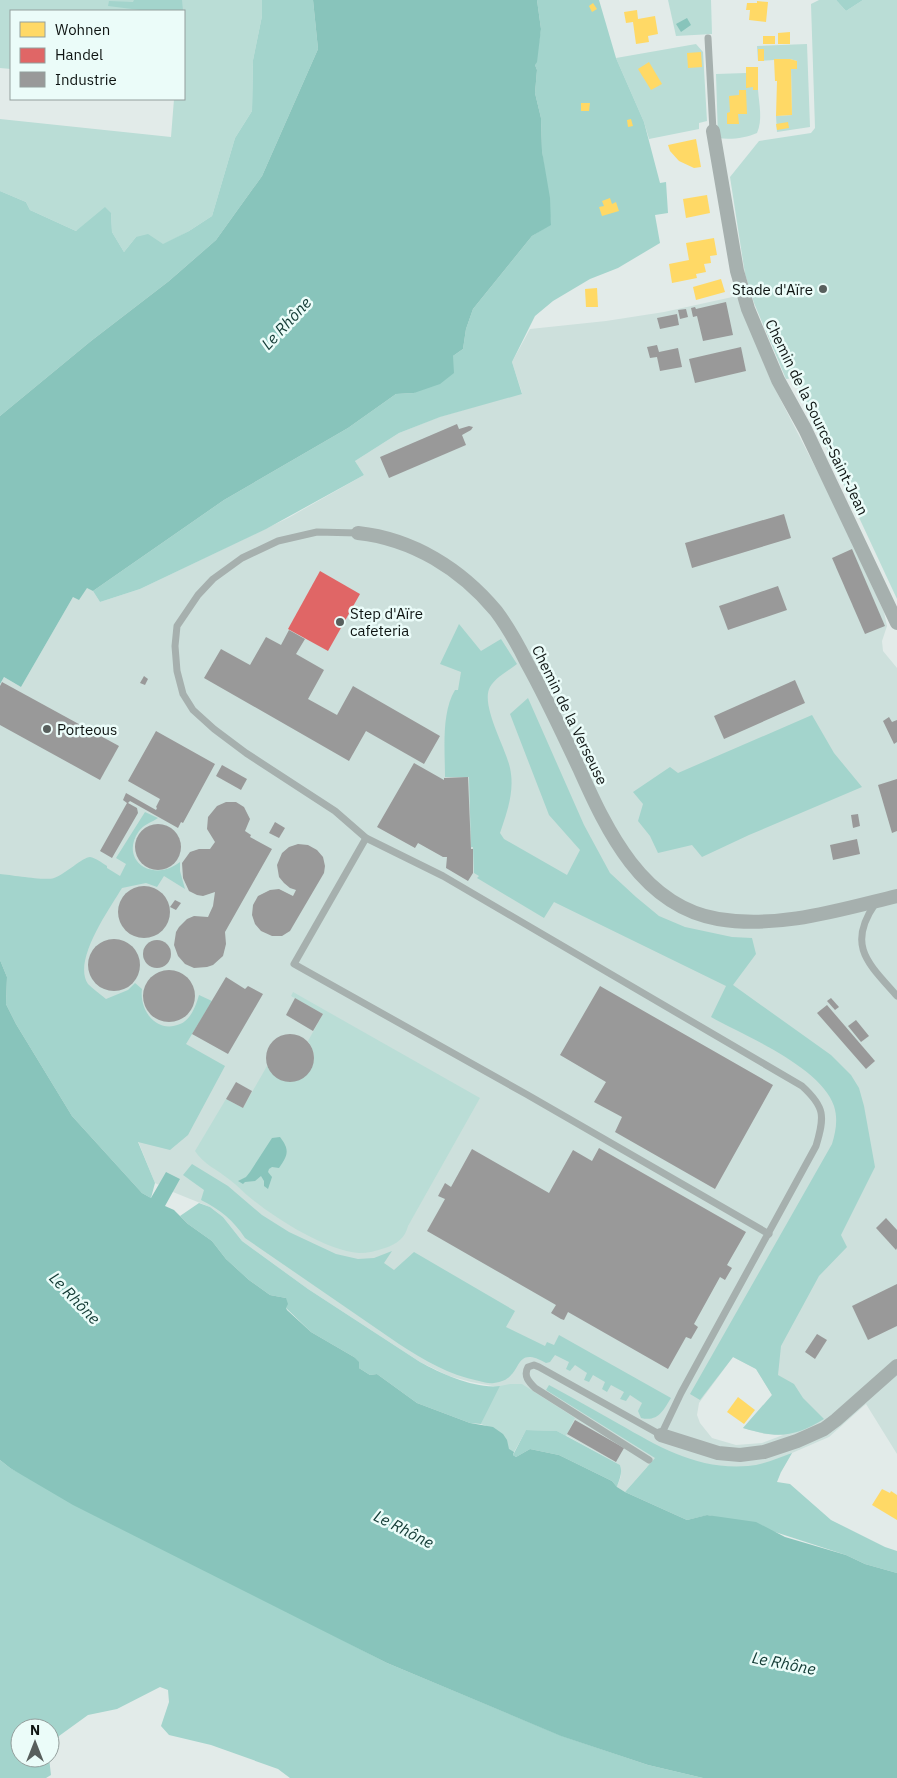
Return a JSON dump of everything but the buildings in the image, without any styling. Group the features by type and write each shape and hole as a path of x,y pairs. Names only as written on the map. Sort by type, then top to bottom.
{"street":[{"name":"Chemin de la Source-Saint-Jean","path":"713,131 737,271 748,310 778,380 805,429 897,622"},
{"name":"Chemin de la Verseuse","path":"358,533 374,534 404,542 425,552 464,580 496,611 547,698 600,816 631,865 662,895 696,913 717,919 735,921 785,921 897,896"},
{"path":"661,1435 718,1453 740,1455 764,1452 797,1441 824,1429 897,1366"}],"lane":[{"path":"708,38 713,131"},
{"name":"Chemin de la Verseuse","path":"358,533 332,531 300,535 278,541 242,558 213,579 198,596 177,626 174,646 177,672 184,694 193,710 214,729 246,753 335,811 366,838 443,876 802,1086 814,1098 820,1108 822,1126 816,1146 681,1393 661,1435"},
{"path":"366,838 294,964 535,1099 768,1234"},
{"path":"876,901 865,919 862,931 864,954 870,965 897,996"},
{"path":"649,1460 535,1388 526,1376 528,1367 539,1367 661,1435"}],"shaded area":[{"path":"737,296 771,381 829,494 884,612 887,626 882,641 883,651 897,668 897,1454 866,1404 829,1437 792,1453 781,1472 647,1467 625,1492 617,1487 621,1476 620,1465 558,1431 526,1430 514,1452 493,1427 481,1424 498,1387 449,1376 420,1362 308,1289 242,1241 223,1217 210,1207 173,1192 151,1198 159,1185 155,1183 138,1141 0,904 0,684 4,677 21,687 73,597 87,587 93,591 100,602 140,589 288,518 364,475 355,461 399,433 439,417 522,393 512,362 530,329 606,321 664,312","holes":["733,1357 756,1369 772,1395 743,1428 765,1434 783,1435 762,1443 736,1445 712,1438 700,1423 697,1415 699,1403"]}],"green space":[{"path":"0,0 262,0 262,16 253,60 252,111 235,138 212,216 163,245 136,237 124,252 112,232 111,213 76,231 30,210 26,202 0,191 0,119 171,137 174,100 185,100 185,10 10,10 10,69 0,68"},
{"path":"134,0 182,0 183,10 140,10 108,6 109,1 133,2"},
{"path":"262,0 313,0 318,49 262,176 216,240 169,281 91,341 0,416 0,191 26,202 30,210 76,231 105,207 111,213 112,232 124,252 136,237 148,234 163,244 189,231 212,216 235,138 252,111 253,60 262,16"},
{"path":"537,0 599,0 616,58 644,122 660,183 666,182 668,213 655,215 660,243 618,268 590,279 553,301 535,316 512,362 522,394 440,417 399,433 355,461 364,475 266,529 140,589 100,602 93,591 224,500 348,428 396,394 414,393 463,349 466,329 473,309 532,236 551,224 542,151 541,118 535,93 537,70 535,65 541,29"},
{"path":"668,0 711,0 712,34 676,36"},
{"name":"Stade d'Aïre","path":"819,0 836,0 846,11 863,0 897,0 897,599 794,378 786,379 754,303 745,274 730,177 759,141 811,133 815,128 811,4"},
{"path":"836,0 863,0 846,11"},
{"path":"696,44 703,52 707,121 699,123 699,129 649,139 644,122 616,58"},
{"path":"807,44 810,127 777,132 776,116 792,115 791,69 797,69 797,61 790,59 758,61 757,46"},
{"path":"746,73 746,87 753,87 754,90 758,90 760,117 757,133 738,138 718,138 716,74"},
{"path":"459,624 481,651 501,639 517,664 495,680 490,687 488,695 491,715 508,760 512,785 510,801 500,833 504,839 567,875 580,850 549,815 510,714 528,698 584,825 610,873 659,916 685,927 732,937 752,938 756,954 733,985 831,1055 851,1075 859,1088 875,1167 841,1235 847,1247 819,1276 781,1346 778,1375 794,1384 803,1398 824,1419 803,1430 775,1435 743,1428 772,1395 756,1369 733,1357 700,1400 690,1394 832,1144 836,1125 834,1106 826,1092 814,1078 798,1066 761,1043 711,1017 726,986 554,902 544,918 477,878 479,876 474,873 473,847 471,847 469,777 445,777 444,744 446,721 451,699 455,690 458,690 461,672 440,664"},
{"path":"812,715 834,753 862,787 702,857 692,845 658,853 650,836 638,821 643,804 633,792 670,767 678,773"},
{"path":"145,812 158,818 145,825 139,831 134,841 133,851 136,859 141,865 149,869 159,870 169,868 180,862 180,871 185,889 164,876 157,887 146,883 122,888 95,935 85,962 84,974 88,984 106,999 128,990 135,983 142,989 143,1005 151,1018 164,1026 172,1026 184,1022 195,1008 199,995 212,1001 186,1044 225,1066 188,1135 170,1150 138,1142 155,1183 151,1198 142,1193 72,1116 16,1024 6,1004 7,977 0,960 0,874 50,879 90,857 101,862 120,876 126,864 116,858"},
{"path":"293,992 480,1098 405,1234 393,1245 372,1252 359,1253 332,1247 318,1241 263,1208 230,1180 206,1163 195,1151 226,1099 243,1108 267,1066 275,1076 284,1081 294,1081 302,1078 309,1071 313,1062 313,1052 308,1041 323,1014 291,996"},
{"path":"192,1164 228,1186 262,1215 289,1232 336,1254 358,1259 374,1258 392,1251 384,1263 394,1270 414,1252 515,1311 506,1327 545,1346 547,1342 554,1345 559,1335 671,1398 656,1417 641,1418 638,1411 642,1403 630,1395 626,1401 620,1399 624,1392 611,1385 607,1392 602,1389 605,1382 593,1375 589,1382 584,1380 587,1373 575,1365 570,1371 566,1369 569,1362 555,1355 550,1362 546,1363 527,1357 522,1360 511,1376 492,1383 457,1375 437,1366 399,1344 245,1238 226,1216 201,1200 204,1190 183,1175"},
{"path":"199,1203 210,1207 223,1217 242,1241 308,1289 420,1362 448,1376 470,1383 500,1386 481,1424 470,1423 417,1403 377,1374 370,1375 359,1368 354,1357 311,1332 286,1308 286,1298 270,1295 249,1280 226,1259 212,1241 180,1216"},
{"path":"522,1384 575,1418 566,1436 557,1431 526,1430 514,1452 509,1450 505,1440 499,1433 481,1424 500,1386"},
{"path":"549,1385 665,1449 696,1461 730,1466 748,1466 765,1463 792,1453 777,1482 790,1484 831,1520 897,1551 897,1573 865,1564 846,1555 775,1532 708,1515 687,1520 625,1492 655,1458 546,1390"},
{"path":"526,1430 557,1431 620,1465 621,1474 617,1487 612,1481 559,1455 530,1449 516,1457 513,1455"},
{"path":"0,1460 10,1468 387,1663 562,1736 648,1765 703,1778 290,1778 278,1769 211,1745 169,1735 161,1726 169,1702 168,1690 160,1687 117,1709 88,1715 60,1735 60,1718 10,1718 10,1768 50,1768 51,1775 46,1778 0,1778"}],"water":[{"name":"Le Rhône","path":"313,0 537,0 541,29 535,65 537,70 535,93 541,118 542,151 550,198 551,225 532,236 473,309 466,329 463,349 453,356 454,373 440,384 414,393 396,394 348,428 224,500 93,591 87,588 79,600 73,597 21,687 4,677 0,684 0,416 91,341 169,281 216,240 262,176 318,49"},
{"path":"687,18 691,25 681,32 676,24"},
{"name":"Le Rhône","path":"0,960 7,977 6,1004 16,1024 72,1116 142,1193 151,1198 166,1172 180,1179 165,1206 174,1210 188,1224 212,1241 226,1259 249,1280 270,1295 286,1298 287,1310 311,1332 354,1357 359,1362 359,1368 370,1375 377,1374 417,1403 470,1423 493,1427 503,1434 509,1449 514,1452 513,1455 516,1457 530,1449 559,1455 612,1481 625,1492 687,1520 707,1515 756,1522 785,1537 846,1555 865,1564 897,1573 897,1778 703,1778 648,1765 561,1736 387,1663 73,1505 10,1468 0,1460"},
{"path":"280,1137 287,1152 279,1168 272,1167 269,1169 268,1172 272,1177 268,1189 264,1186 261,1176 255,1181 243,1184 238,1181 246,1177 250,1172 272,1138"}],"place":[{"name":"Stade d'Aïre","path":"823,289"},
{"name":"Step d'Aïre cafeteria","path":"340,622"},
{"name":"Porteous","path":"47,729"}]}
